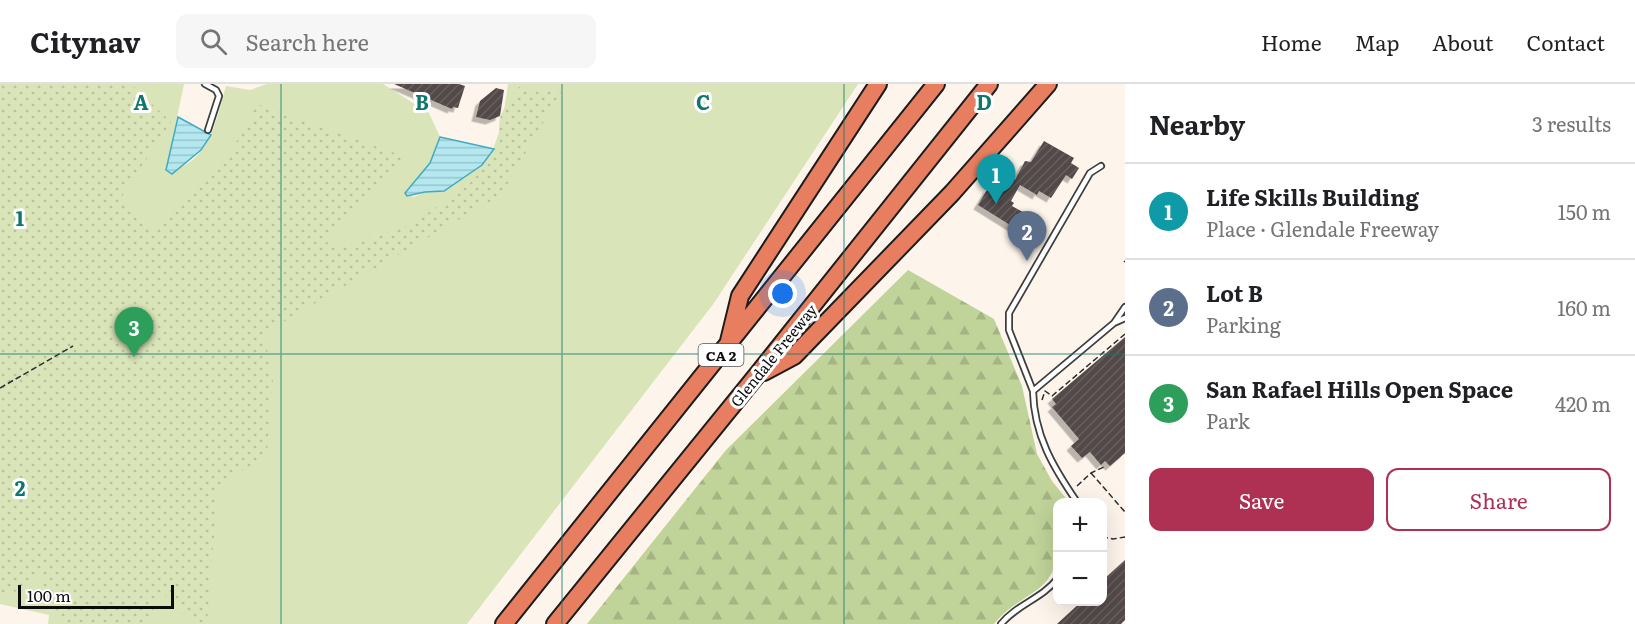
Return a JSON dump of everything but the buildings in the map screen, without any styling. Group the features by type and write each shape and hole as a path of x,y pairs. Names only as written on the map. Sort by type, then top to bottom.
{"highway":[{"path":"727,347 741,296 878,84"},
{"name":"CA 2","path":"504,624 936,84"},
{"name":"Glendale Freeway","path":"555,624 989,84"},
{"path":"757,375 794,356 952,193 1048,84"}],"lane":[{"path":"205,84 216,90 219,96 208,130"},
{"path":"1074,498 1050,460 1042,442 1033,391 1009,330 1009,313 1090,172 1101,166"},
{"path":"1033,391 1114,323 1125,307"},
{"path":"1114,323 1125,318"},
{"path":"1001,624 1019,608 1045,592 1053,583"}],"path":[{"path":"1042,405 1045,391 1052,396 1125,334"},
{"path":"0,388 73,346"},
{"path":"1077,487 1091,472 1106,466"},
{"path":"1091,472 1094,479 1125,513"},
{"path":"1107,538 1125,537"}],"green space":[{"path":"0,84 184,84 166,169 185,165 202,151 213,130 226,86 250,90 267,84 383,84 429,113 440,137 430,163 405,193 414,197 425,192 444,191 491,155 502,124 508,84 858,84 714,303 467,624 48,624 49,615 0,604"},
{"path":"0,84 131,84 171,122 119,201 152,234 229,154 252,116 251,102 406,157 323,239 336,249 414,223 471,182 501,149 499,122 501,115 519,87 561,92 501,195 264,333 273,381 267,455 218,486 207,624 194,624 162,593 146,624 62,624 39,575 0,602 0,177 2,176"},
{"path":"908,270 994,319 1022,386 1037,454 1052,481 1066,498 1053,498 1053,570 1044,584 1008,610 994,624 587,624 726,450"}],"water":[{"path":"178,117 211,135 201,150 172,174 166,170"},
{"path":"440,137 494,149 482,165 444,191 407,196 405,193 430,163"}],"place":[{"name":"Life Skills Building","path":"996,204"},
{"name":"Lot B","path":"1027,261"},
{"name":"San Rafael Hills Open Space","path":"134,357"}]}
